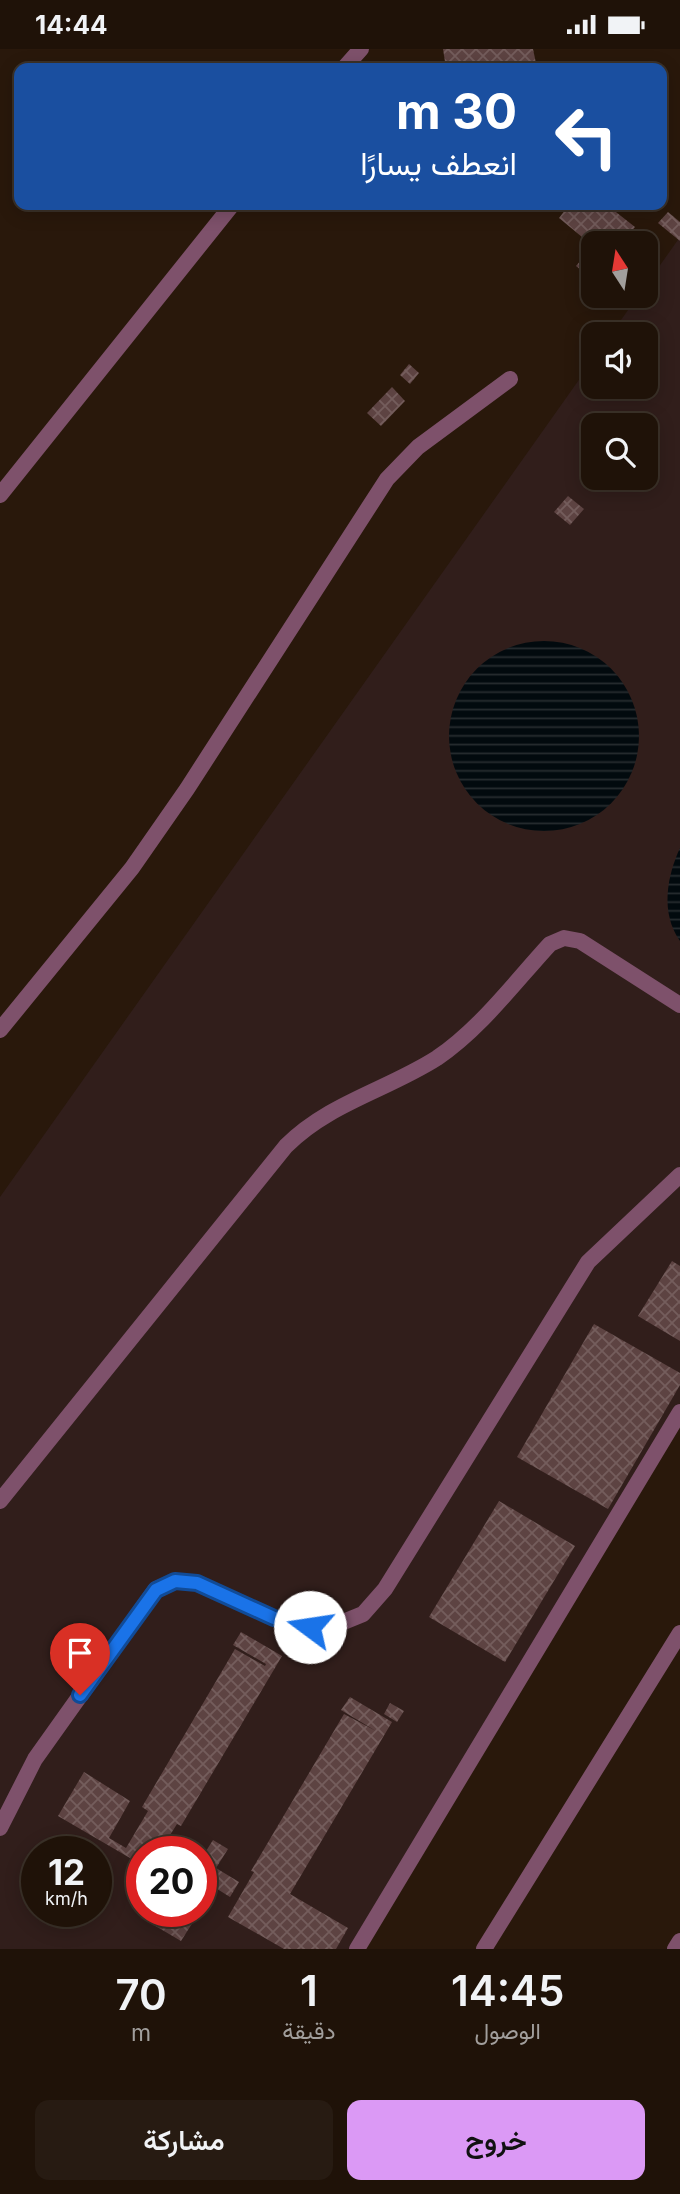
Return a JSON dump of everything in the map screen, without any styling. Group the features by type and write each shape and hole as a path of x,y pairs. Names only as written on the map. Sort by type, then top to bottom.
{"lane":[{"path":"348,63 361,49"},
{"path":"0,495 228,210"},
{"path":"0,1030 132,868 187,789 387,479 418,447 510,379"},
{"path":"0,1501 286,1146 322,1115 439,1056 466,1033 550,944 564,938 580,941 680,1005"},
{"path":"0,1828 35,1759 156,1590 175,1581 197,1583 274,1618 310,1627 336,1625 363,1614 385,1589 588,1262 680,1175"},
{"path":"357,1949 680,1412"},
{"path":"484,1949 680,1633"},
{"path":"675,1949 680,1941"}],"shaded area":[{"path":"680,237 680,1403 349,1949 0,1949 0,1197 581,377 581,399 658,399 658,322 620,322 629,308 658,308 658,268"},
{"path":"544,641 580,648 611,669 632,700 639,736 632,772 611,803 580,824 544,831 508,824 477,803 456,772 449,736 456,700 477,669 508,648"},
{"path":"680,848 680,941 670,919 668,895 672,870"}],"building":[{"path":"443,49 533,49 536,63 445,63"},
{"path":"565,210 613,210 635,227 632,231 581,231 581,236 559,218"},
{"path":"668,212 680,222 680,241 658,223"},
{"path":"409,364 419,373 410,384 400,375"},
{"path":"392,387 405,401 381,426 367,413"},
{"path":"568,496 584,509 570,525 554,512"},
{"path":"672,1261 680,1266 680,1341 638,1316"},
{"path":"594,1324 680,1373 680,1385 608,1509 517,1457"},
{"path":"499,1501 575,1546 505,1662 429,1617"},
{"path":"241,1632 282,1656 181,1826 177,1824 169,1836 133,1836 148,1811 142,1807 235,1649 265,1666 266,1664 233,1645"},
{"path":"350,1697 392,1722 290,1894 348,1928 336,1949 284,1949 228,1917 254,1872 251,1871 344,1714 376,1731 341,1710"},
{"path":"390,1703 404,1711 397,1722 384,1714"},
{"path":"84,1772 130,1801 110,1836 92,1836 58,1816"},
{"path":"112,1840 126,1848 126,1856 112,1848"},
{"path":"217,1842 228,1849 217,1866"},
{"path":"217,1869 239,1882 230,1897 217,1889"},
{"path":"157,1927 190,1927 181,1941"}],"route":[{"path":"80,1695 156,1590 175,1581 197,1583 274,1618 310,1627"}]}
